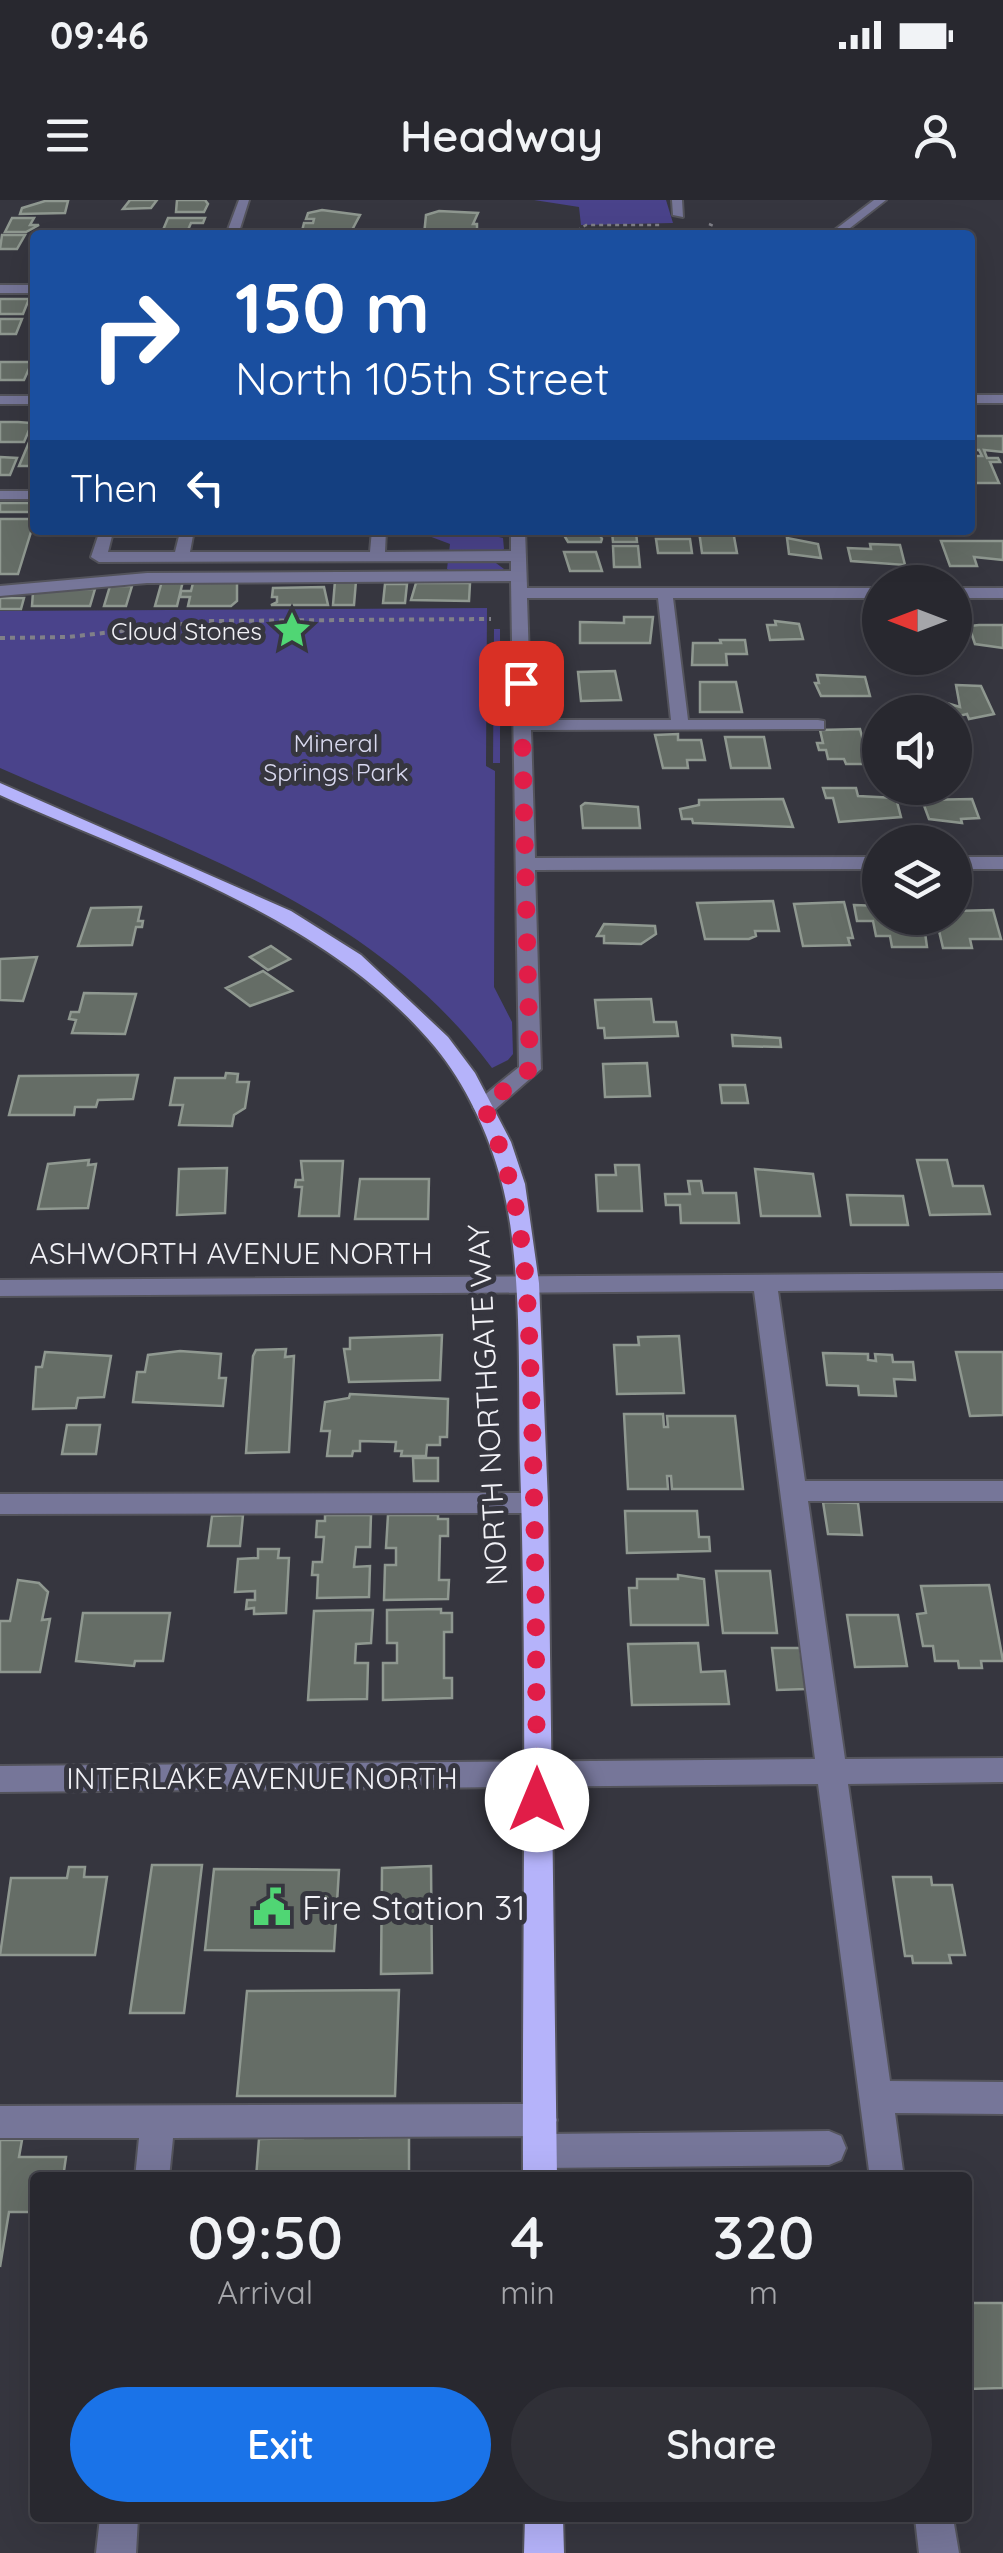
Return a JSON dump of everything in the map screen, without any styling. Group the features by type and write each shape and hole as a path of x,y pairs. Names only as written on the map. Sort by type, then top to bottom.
{"main road":[{"name":"NORTH NORTHGATE WAY","path":"0,788 284,915 320,936 414,1012 464,1073 484,1107 514,1184 527,1284 535,1503 540,2150"},
{"path":"544,2522 544,2553"}],"street":[{"path":"234,230 244,200"},
{"path":"676,200 679,216"},
{"path":"841,230 881,200"},
{"path":"0,289 30,289"},
{"path":"975,399 1003,399"},
{"path":"0,400 30,400"},
{"path":"0,495 30,495"},
{"path":"105,535 99,557 519,556"},
{"path":"181,557 187,535"},
{"path":"376,557 378,535"},
{"path":"484,1107 530,1069 518,535"},
{"path":"0,591 120,579 519,585 665,593 862,593"},
{"path":"665,593 680,726"},
{"path":"972,593 1003,593"},
{"path":"522,726 818,726"},
{"path":"972,863 1003,862"},
{"path":"523,864 862,863"},
{"name":"ASHWORTH AVENUE NORTH","path":"0,1288 1003,1281"},
{"path":"766,1283 836,1771 887,2172"},
{"path":"796,1491 1003,1491"},
{"path":"0,1504 535,1503"},
{"name":"INTERLAKE AVENUE NORTH","path":"0,1779 1003,1770"},
{"path":"876,2098 1003,2098"},
{"path":"0,2122 158,2122 540,2150 829,2148"},
{"path":"153,2172 158,2122"},
{"path":"116,2553 119,2522"},
{"path":"935,2522 939,2553"}],"path":[{"path":"709,224 716,227"},
{"path":"578,230 586,225 667,226"},
{"path":"0,638 68,637 209,621 491,619"}],"green space":[{"path":"534,200 666,200 673,223 581,225 579,207"},
{"path":"426,535 503,538 504,549 488,557 504,569 475,577 455,573 447,569 450,544"},
{"name":"Mineral Springs Park","path":"487,608 486,766 495,771 494,987 512,1022 513,1054 492,1068 443,1012 389,964 330,923 202,855 0,768 0,611"},
{"path":"494,629 500,629 500,763 493,763"}],"building":[{"path":"130,200 157,200 151,208 123,209"},
{"path":"177,200 205,200 208,204 204,212 176,212"},
{"path":"45,201 68,201 65,213 20,214 22,208"},
{"path":"322,210 360,215 352,230 302,230 304,223 313,223 314,219 306,219 308,213"},
{"path":"439,211 478,213 473,224 477,224 477,230 424,230 426,215"},
{"path":"12,218 34,218 30,225 39,225 26,232 5,232"},
{"path":"168,218 205,218 203,223 191,223 188,230 163,230"},
{"path":"2,235 25,235 17,249 0,249"},
{"path":"0,299 29,299 23,314 0,314"},
{"path":"0,319 22,319 16,334 0,334"},
{"path":"0,362 30,362 24,380 0,380"},
{"path":"0,422 30,423 24,442 0,442"},
{"path":"975,433 1003,436 1003,452 984,450 987,458 998,458 1000,462 990,462 999,483 975,483 975,456 982,456 975,450"},
{"path":"30,440 30,466 19,466"},
{"path":"0,457 17,458 10,475 0,475"},
{"path":"0,503 30,503 30,512 0,512"},
{"path":"0,519 30,519 30,535 18,574 0,574"},
{"path":"564,535 600,535 602,539 601,542 568,542"},
{"path":"612,535 636,535 637,542 613,542"},
{"path":"700,535 734,535 737,553 702,553"},
{"path":"787,538 818,544 821,558 789,554"},
{"path":"656,539 690,539 692,553 658,553"},
{"path":"941,541 1003,541 1003,560 974,557 977,566 950,565"},
{"path":"870,544 900,545 905,565 851,561 848,548 871,549"},
{"path":"613,546 638,546 640,567 614,567"},
{"path":"564,552 596,552 602,571 570,571"},
{"path":"162,581 183,581 177,606 155,606"},
{"path":"335,581 356,581 354,605 333,605"},
{"path":"237,582 237,601 231,606 188,606 190,597 180,597 181,591 191,591 193,583"},
{"path":"416,583 470,583 469,601 411,600"},
{"path":"385,584 407,584 405,603 383,603"},
{"path":"110,586 132,586 126,606 104,606"},
{"path":"324,587 328,605 271,605 277,602 277,597 272,597 273,588"},
{"path":"95,589 90,606 32,606 33,592"},
{"path":"0,598 24,598 21,609 0,609"},
{"path":"624,617 653,617 650,643 580,643 580,622 624,623"},
{"path":"775,621 799,624 803,639 770,640 767,625 776,625"},
{"path":"1003,625 1003,648 975,644 972,626"},
{"path":"720,640 745,640 747,654 726,654 727,665 692,665 693,643 721,643"},
{"path":"615,671 621,700 581,701 578,672"},
{"path":"817,675 865,677 870,695 821,696 815,683 819,683"},
{"path":"700,682 736,682 742,712 700,712"},
{"path":"956,685 981,686 994,714 972,718 972,695 958,695"},
{"path":"860,729 862,764 828,759 826,750 819,750 817,743 823,743 820,730"},
{"path":"678,734 678,740 701,740 705,760 687,760 688,768 663,768 655,735"},
{"path":"725,737 764,737 770,768 731,768"},
{"path":"823,788 856,788 862,805 898,805 901,817 839,822 833,798 826,798"},
{"path":"783,799 793,827 693,823 692,819 682,819 680,809 699,805 699,800"},
{"path":"972,799 979,818 961,819 962,823 929,819 924,805 972,805"},
{"path":"585,803 638,807 640,828 583,828 581,806"},
{"path":"773,901 779,931 755,931 756,936 749,939 705,939 697,903"},
{"path":"844,902 853,938 848,938 850,945 803,946 794,904"},
{"path":"854,905 862,905 862,921 857,921"},
{"path":"141,907 138,921 143,921 142,927 136,927 132,945 78,946 91,908"},
{"path":"993,910 1001,939 970,939 972,948 943,948 940,935 972,935 972,911"},
{"path":"604,924 655,926 656,934 641,944 604,943 604,936 597,936"},
{"path":"925,935 927,947 892,947 890,936 876,936"},
{"path":"271,946 290,959 268,970 250,957"},
{"path":"37,957 23,1001 0,1000 0,959"},
{"path":"263,971 292,991 250,1006 226,988"},
{"path":"84,993 136,994 125,1034 72,1033 76,1020 69,1019 71,1012 79,1012"},
{"path":"651,999 654,1022 676,1022 678,1036 605,1038 604,1028 598,1028 595,1000"},
{"path":"732,1035 780,1038 781,1047 733,1046"},
{"path":"647,1063 650,1096 605,1097 603,1064"},
{"path":"226,1073 238,1074 237,1082 249,1082 245,1108 234,1115 232,1126 179,1125 183,1105 170,1105 175,1078 225,1078"},
{"path":"138,1075 133,1099 98,1100 96,1107 75,1107 74,1115 9,1115 19,1076"},
{"path":"720,1085 745,1085 748,1103 722,1103"},
{"path":"89,1160 88,1165 96,1164 88,1208 38,1209 48,1164"},
{"path":"917,1160 947,1160 953,1186 983,1186 990,1214 930,1215"},
{"path":"301,1161 343,1161 339,1216 299,1216 302,1187 295,1187 296,1180 303,1180"},
{"path":"615,1165 639,1165 642,1211 598,1211 596,1175 616,1175"},
{"path":"227,1168 225,1213 177,1215 179,1169"},
{"path":"755,1169 813,1174 820,1216 761,1216"},
{"path":"360,1179 429,1179 428,1219 355,1219"},
{"path":"688,1181 701,1181 703,1193 736,1193 739,1223 681,1223 680,1205 666,1205 665,1194 690,1194"},
{"path":"847,1195 903,1196 908,1225 851,1225"},
{"path":"442,1335 440,1380 349,1382 344,1349 350,1349 350,1338"},
{"path":"679,1336 684,1393 617,1394 614,1345 639,1345 638,1337"},
{"path":"286,1349 285,1357 294,1356 289,1452 246,1453 253,1356 256,1350"},
{"path":"180,1351 221,1354 219,1378 226,1378 223,1406 133,1402 137,1372 145,1372 148,1355"},
{"path":"45,1352 111,1356 104,1397 78,1398 76,1408 33,1409 36,1367 42,1367"},
{"path":"956,1352 1003,1352 1003,1415 970,1416"},
{"path":"823,1353 868,1354 868,1360 876,1361 875,1354 892,1355 893,1362 913,1362 915,1380 894,1379 896,1396 859,1395 858,1386 827,1385"},
{"path":"350,1394 448,1399 447,1437 440,1437 440,1445 427,1445 426,1456 401,1456 402,1451 395,1451 396,1442 360,1441 360,1451 353,1451 352,1456 327,1456 330,1431 321,1431 325,1402 349,1398"},
{"path":"624,1414 663,1414 664,1427 668,1427 667,1416 735,1416 743,1489 672,1489 671,1476 667,1476 668,1489 628,1489"},
{"path":"67,1425 100,1425 96,1454 62,1454"},
{"path":"413,1458 438,1458 438,1481 414,1481"},
{"path":"823,1502 858,1503 862,1535 828,1534"},
{"path":"625,1511 697,1511 699,1537 709,1537 710,1551 627,1553"},
{"path":"243,1515 240,1546 208,1546 212,1516"},
{"path":"325,1515 371,1515 370,1547 356,1547 354,1567 370,1566 369,1597 317,1598 318,1575 312,1575 313,1562 322,1562 324,1537 316,1537 317,1521 325,1521"},
{"path":"388,1515 438,1515 438,1519 448,1519 448,1536 440,1536 439,1580 449,1580 448,1599 384,1600 385,1565 396,1565 396,1548 386,1548"},
{"path":"258,1549 279,1549 278,1558 289,1558 286,1613 254,1614 254,1608 246,1609 247,1600 255,1600 255,1591 235,1592 238,1559 258,1558"},
{"path":"716,1571 770,1571 777,1633 723,1633"},
{"path":"678,1575 704,1579 708,1625 631,1625 629,1588 637,1588 637,1579 678,1579"},
{"path":"18,1580 39,1583 48,1592 42,1620 50,1619 40,1672 0,1672 0,1621 10,1621"},
{"path":"989,1585 1003,1661 981,1661 982,1668 959,1668 958,1661 935,1661 933,1646 923,1646 917,1614 926,1613 921,1586"},
{"path":"441,1609 441,1613 452,1613 452,1632 444,1632 444,1678 452,1678 452,1698 383,1700 383,1663 397,1663 397,1643 387,1643 387,1610"},
{"path":"373,1610 371,1643 356,1644 355,1663 368,1663 367,1699 308,1700 314,1611"},
{"path":"83,1613 170,1613 163,1661 135,1661 134,1666 76,1661"},
{"path":"847,1615 898,1615 907,1666 855,1667"},
{"path":"698,1643 701,1672 725,1671 729,1704 632,1705 628,1644"},
{"path":"772,1648 800,1648 806,1689 777,1690"},
{"path":"152,1865 202,1865 184,2013 130,2013"},
{"path":"431,1866 432,1973 381,1974 382,1868"},
{"path":"69,1867 85,1867 84,1877 107,1877 95,1955 0,1955 11,1878 67,1878"},
{"path":"214,1869 339,1870 334,1951 205,1950"},
{"path":"893,1877 931,1877 932,1885 952,1885 965,1955 949,1955 951,1963 913,1963 912,1956 905,1956"},
{"path":"399,1990 395,2096 237,2096 247,1991"},
{"path":"303,2131 360,2131 360,2138 409,2137 409,2172 256,2172 259,2139 303,2138"},
{"path":"0,2140 22,2140 19,2157 66,2157 64,2172 30,2172 30,2212 9,2212 0,2267"},
{"path":"972,2303 1003,2303 1003,2388 972,2389"}],"place":[{"name":"Cloud Stones","path":"292,630"},
{"name":"Fire Station 31","path":"272,1907"}],"route":[{"path":"521,683 530,1069 484,1107 514,1184 527,1284 535,1503 537,1800"}]}
